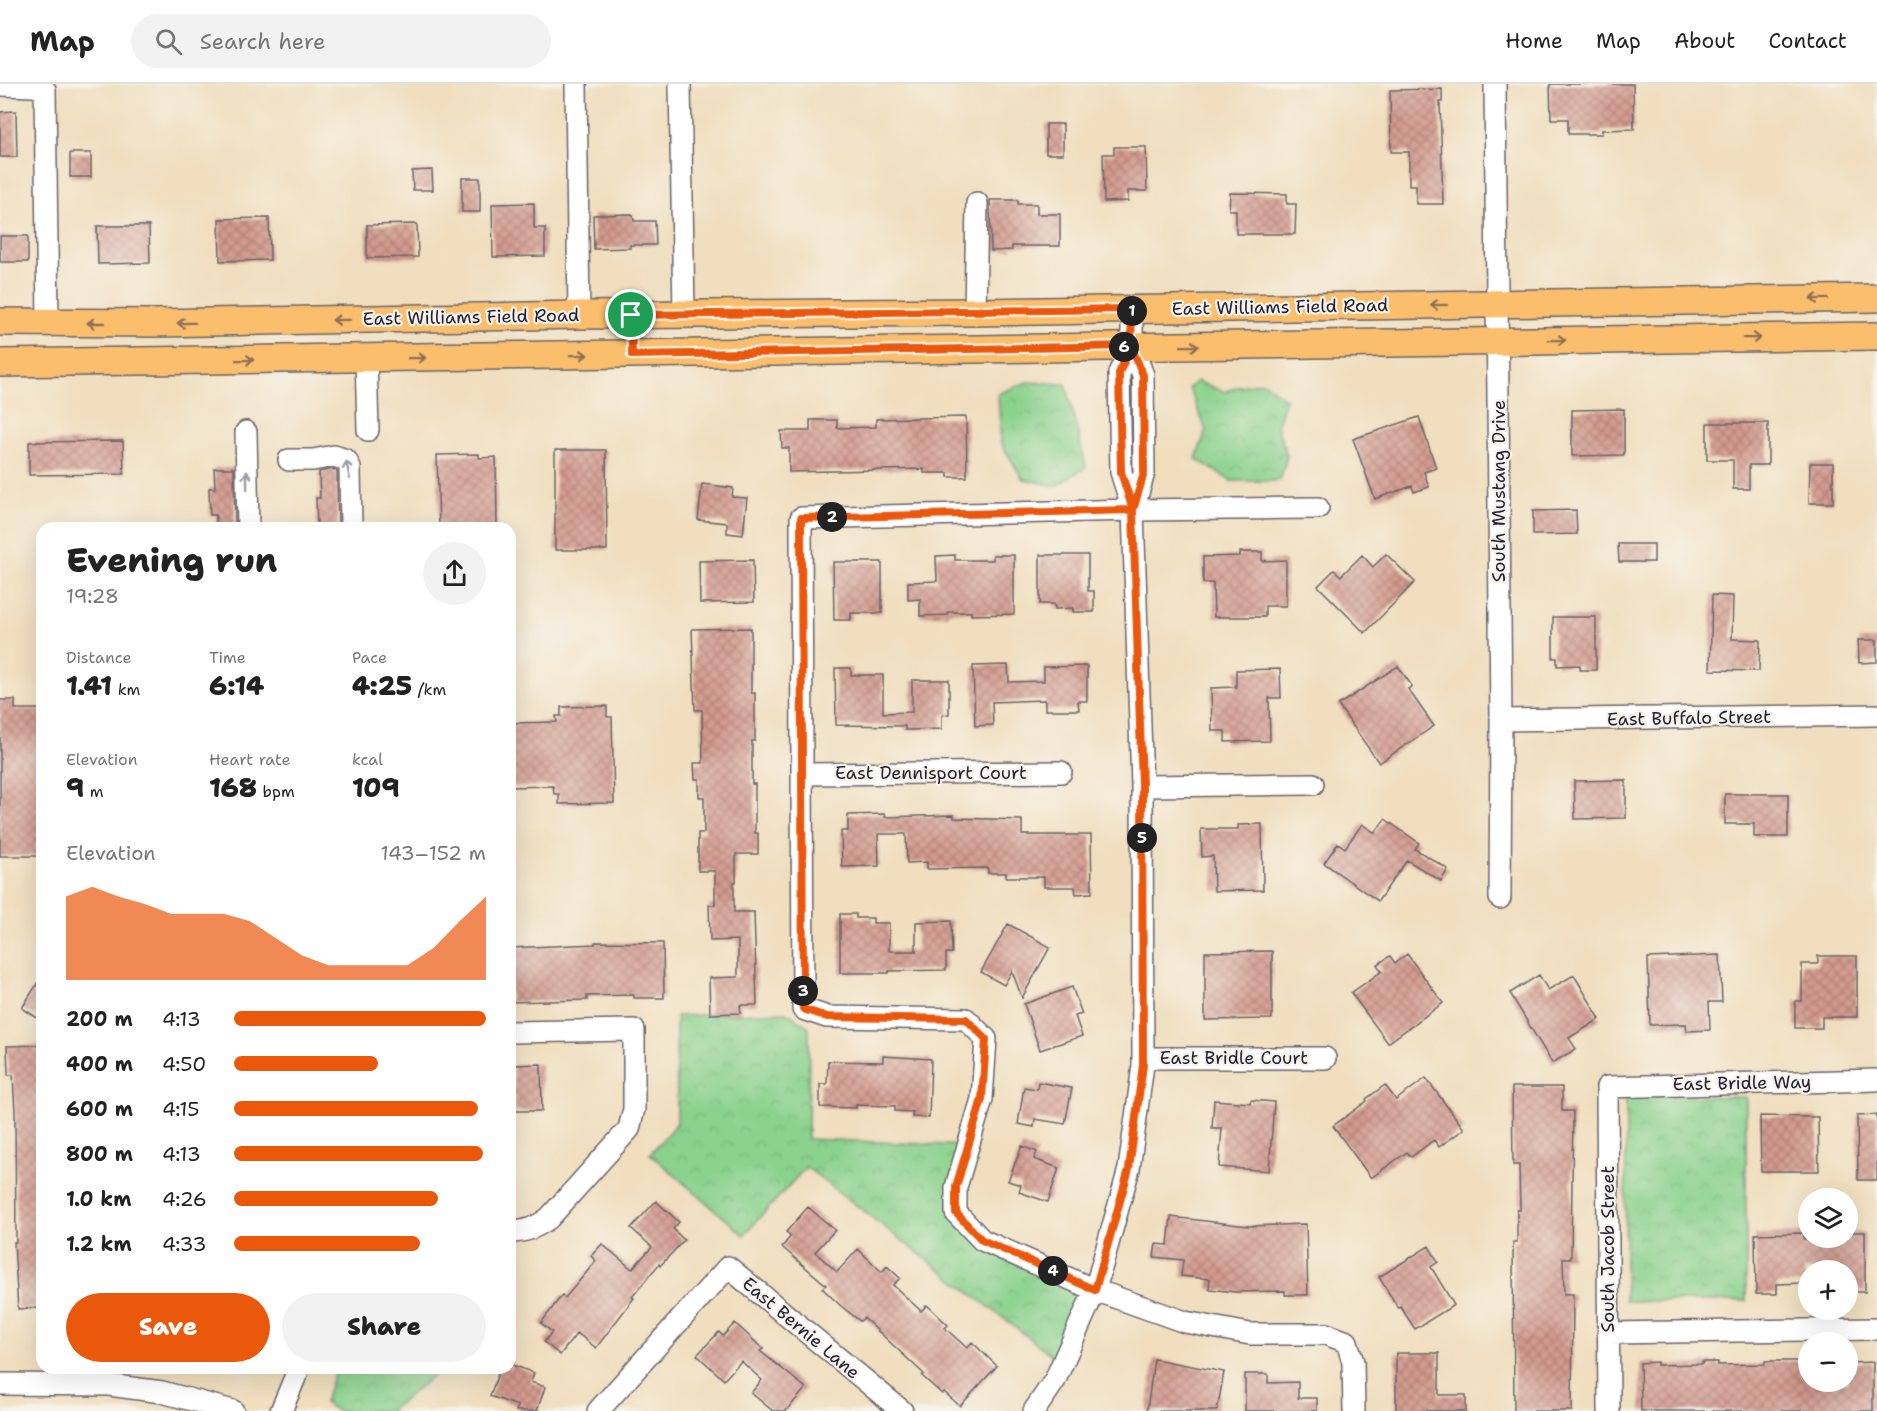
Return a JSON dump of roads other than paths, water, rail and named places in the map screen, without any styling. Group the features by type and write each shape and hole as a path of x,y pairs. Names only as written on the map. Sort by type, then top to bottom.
{"main road":[{"name":"East Williams Field Road","path":"0,322 154,323 579,315 975,312 1877,298"},
{"path":"631,315 632,355"},
{"path":"154,323 154,361"},
{"name":"East Williams Field Road","path":"0,363 1877,336"}],"street":[{"path":"576,84 579,315"},
{"path":"680,84 684,314"},
{"name":"South Mustang Drive","path":"1495,84 1501,720 1500,898"},
{"path":"0,85 34,86 45,90 48,322"},
{"path":"975,312 977,204"},
{"path":"1034,1411 1055,1380 1095,1290 1129,1169 1143,1058 1142,786 1133,510 1121,472 1119,373 1131,346 1132,309"},
{"path":"366,358 368,430"},
{"path":"246,432 248,522"},
{"path":"289,460 313,460 334,456 346,460 350,468 351,522"},
{"path":"1318,508 801,518 803,1009 827,1017 966,1019 986,1039 982,1099 956,1187 956,1213 982,1240 1095,1290 1185,1322 1250,1334 1326,1334 1347,1342 1353,1362 1354,1411"},
{"name":"East Buffalo Street","path":"1501,720 1877,715"},
{"name":"East Dennisport Court","path":"802,774 1061,772"},
{"path":"1142,786 1314,784"},
{"path":"516,1032 634,1030 634,1109 629,1129 549,1218 535,1228 516,1232"},
{"name":"East Bridle Court","path":"1143,1058 1325,1058"},
{"name":"East Bridle Way","path":"1607,1087 1877,1080"},
{"name":"South Jacob Street","path":"1607,1087 1609,1411"},
{"name":"East Bernie Lane","path":"598,1411 728,1267 902,1411"},
{"path":"1609,1333 1877,1329"},
{"path":"281,1411 296,1374"},
{"path":"0,1384 109,1376 233,1411"}]}
